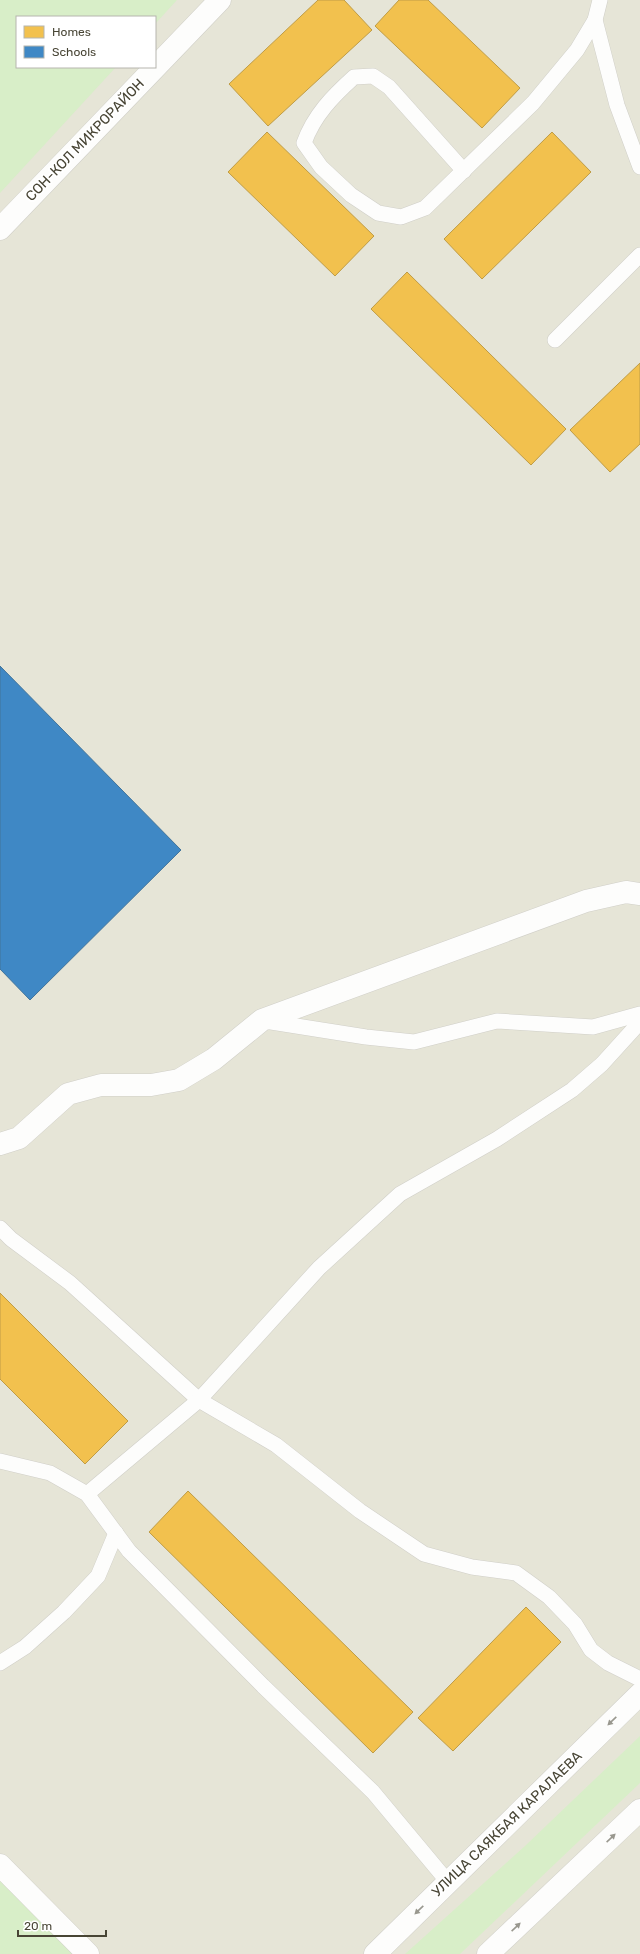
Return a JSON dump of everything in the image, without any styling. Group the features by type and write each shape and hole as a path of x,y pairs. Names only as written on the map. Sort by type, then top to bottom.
{"street":[{"name":"СОН-КОЛ МИКРОРАЙОН","path":"156,67 220,0"},
{"name":"СОН-КОЛ МИКРОРАЙОН","path":"0,229 155,68"},
{"path":"0,1144 19,1138 68,1094 101,1085 151,1085 179,1080 214,1059 262,1020 586,901 626,892 640,894"},
{"name":"УЛИЦА САЯКБАЯ КАРАЛАЕВА","path":"375,1954 640,1694"},
{"path":"488,1954 640,1810"},
{"path":"0,1865 88,1954"}],"lane":[{"path":"464,171 389,87 373,76 354,77 331,98 310,126 304,142 321,167 351,195 378,213 401,217 425,208 464,171 533,103 577,50 595,20 600,0"},
{"path":"595,20 617,105 640,167"},
{"path":"555,340 640,255"},
{"path":"262,1020 366,1037 414,1042 497,1020 593,1027 640,1014"},
{"path":"87,1494 198,1400 319,1268 400,1194 497,1139 572,1090 602,1064 640,1022"},
{"path":"0,1228 70,1283 198,1400 276,1445 360,1511 424,1554 472,1567 516,1573 549,1597 574,1624 592,1650 608,1663 640,1679"},
{"path":"0,1461 50,1473 87,1494 129,1551 252,1675 373,1792 448,1882"},
{"path":"0,1664 25,1648 64,1612 98,1576 116,1533"}],"shaded area":[{"path":"0,0 640,0 640,1954 0,1954"}],"green space":[{"path":"0,0 177,0 156,23 156,16 16,16 16,68 115,68 0,193"},
{"path":"640,1736 640,1783 460,1954 405,1954 525,1846"},
{"path":"0,1874 82,1954 0,1954"}],"building: Homes":[{"path":"318,0 344,0 372,30 268,126 229,84"},
{"path":"399,0 428,0 520,88 482,128 375,26"},
{"path":"267,132 374,236 335,276 228,172"},
{"path":"552,132 591,172 482,279 444,239"},
{"path":"407,272 566,429 531,465 371,309"},
{"path":"640,363 640,444 610,472 570,430"},
{"path":"0,1293 128,1421 85,1464 0,1379"},
{"path":"188,1491 413,1712 373,1753 149,1532"},
{"path":"526,1607 561,1642 453,1751 418,1718"}],"building: Schools":[{"path":"0,666 181,850 30,1000 0,969"}]}
